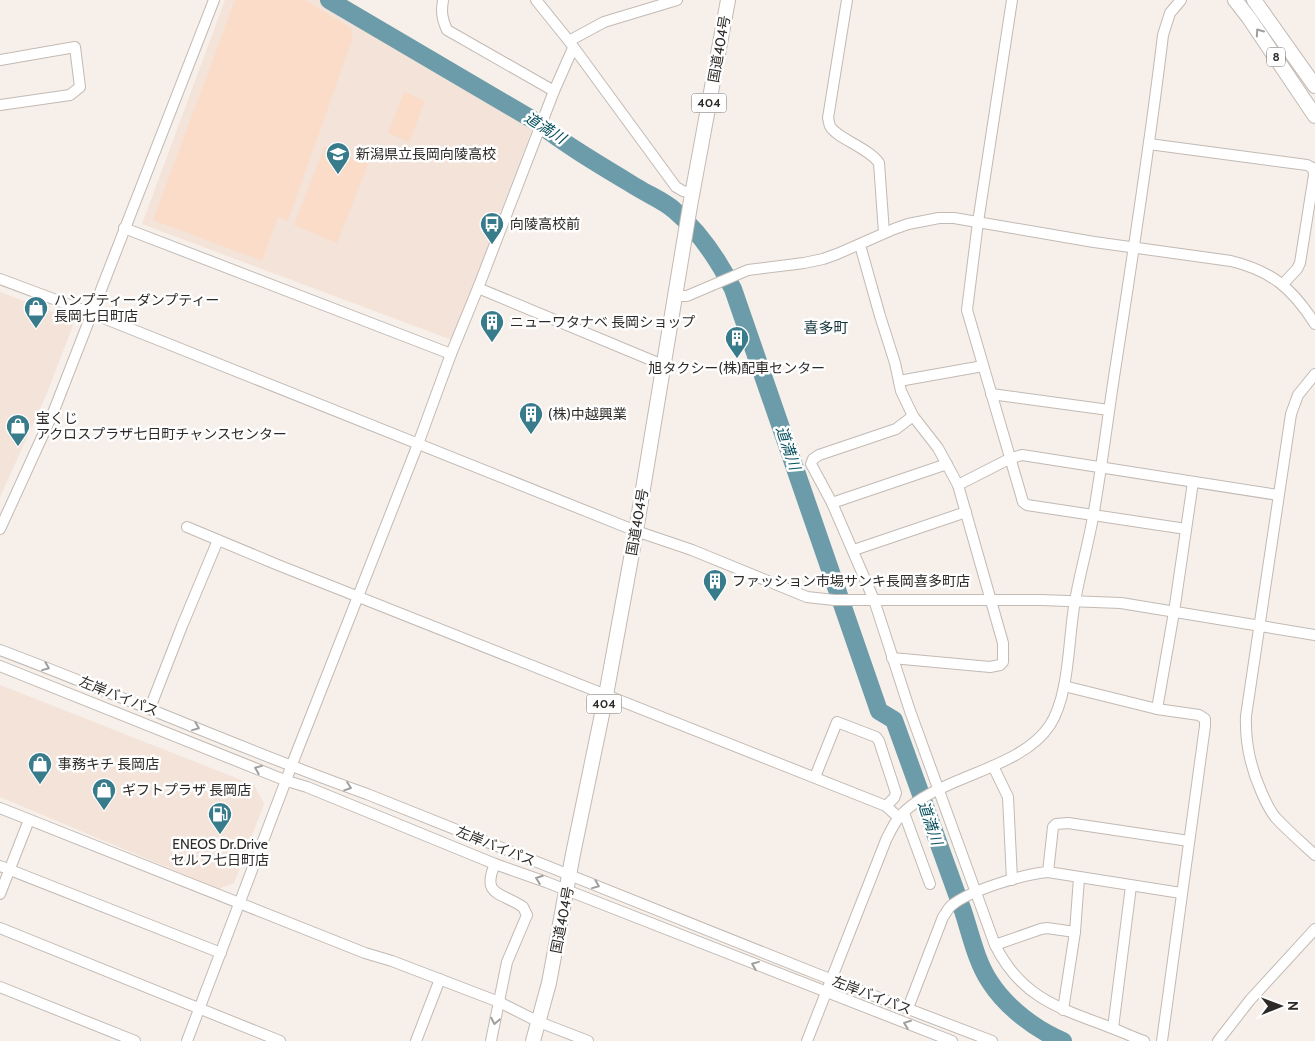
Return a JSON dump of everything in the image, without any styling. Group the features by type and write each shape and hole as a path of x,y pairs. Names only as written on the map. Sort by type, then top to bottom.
{"highway":[{"name":"国道404号","path":"533,1041 549,983 606,695 636,531 691,200 728,0"},
{"name":"8","path":"1234,0 1255,26 1315,116"},
{"name":"8","path":"1254,0 1315,86"}],"street":[{"path":"0,529 53,413 214,0"},
{"path":"443,0 441,10 442,21 447,30 554,91"},
{"path":"536,0 571,44 676,187 683,191 691,200"},
{"path":"187,1041 571,44 604,22 677,0"},
{"path":"847,0 828,118 830,126 836,132 875,157 879,164 884,233"},
{"path":"1012,0 978,222 967,310 1023,502 1027,505 1186,529"},
{"path":"807,1041 886,840 903,814 930,794 993,766 1026,748 1045,732 1056,714 1064,686 1075,602 1093,515 1135,247 1163,35 1170,13 1181,0"},
{"path":"0,60 75,48 80,87 70,95 0,105"},
{"path":"1149,144 1307,165 1313,168 1314,175 1300,263 1283,284"},
{"path":"675,296 687,296 728,278 758,268 823,259 908,224 939,218 978,222 1094,242 1231,261 1250,266 1266,273 1283,284 1296,296 1315,324"},
{"path":"124,228 451,354"},
{"path":"860,245 900,381 901,391 913,416 938,448 958,485 1004,653 1003,662 1000,665 990,667 892,658"},
{"path":"0,279 91,313 636,531 692,550 807,597 834,600 991,600 1121,603 1315,635"},
{"path":"478,288 663,365"},
{"path":"900,381 983,366"},
{"path":"1315,374 1298,395 1291,414 1245,733 1247,752 1268,806 1275,817 1315,855"},
{"path":"991,394 1109,410"},
{"path":"913,416 896,429 819,456 813,459 811,464 854,550 870,600 940,790 974,893 1001,957 1018,980 1042,999 1063,1010 1144,1041"},
{"path":"958,485 1009,459 1022,456 1278,495"},
{"path":"832,503 947,464"},
{"path":"1157,709 1174,612 1193,482"},
{"path":"854,550 966,512"},
{"path":"187,527 358,597 815,777 903,814 930,884"},
{"path":"150,708 218,540"},
{"name":"左岸バイパス","path":"0,650 992,1041"},
{"name":"左岸バイパス","path":"0,666 287,781 307,787 495,864 952,1041"},
{"path":"1064,686 1157,709 1199,715 1205,719 1162,1041"},
{"path":"815,777 837,722 876,737 880,741 896,793 886,806"},
{"path":"993,766 1008,797 1012,880"},
{"path":"0,808 365,953 392,961 499,1002 539,1022 588,1041"},
{"path":"0,894 5,868 29,820"},
{"path":"1048,872 1054,827 1061,823 1189,841"},
{"path":"491,1041 507,962 526,915 523,907 497,894 491,887 489,879 495,864"},
{"path":"5,868 221,953"},
{"path":"908,1008 943,917 950,906 974,893 1034,873 1048,872 1181,893"},
{"path":"1063,1010 1075,932 1079,878"},
{"path":"1113,1028 1131,886"},
{"path":"0,928 280,1041"},
{"path":"995,945 1047,928 1075,932"},
{"path":"1218,1041 1250,1000 1315,929"},
{"path":"416,1041 440,979"},
{"path":"0,987 135,1041"}],"shaded area":[{"name":"新潟県立長岡向陵高校","path":"225,0 322,0 534,125 452,340 142,224"},
{"path":"235,0 305,0 351,28 352,40 288,221 278,217 262,261 153,220"},
{"path":"404,92 425,101 409,142 388,133"},
{"path":"325,146 368,164 337,243 294,225"},
{"path":"0,292 66,317 73,325 47,393 0,497"},
{"path":"0,685 254,785 264,804 234,883 219,889 0,797"}],"waterway":[{"name":"道満川","path":"329,0 535,121 585,156 666,204 683,218 708,246 733,289 879,711 894,720 963,911 974,948 985,974 1004,1000 1022,1017 1042,1031 1063,1041"}],"place":[{"name":"新潟県立長岡向陵高校","path":"338,175"},
{"name":"向陵高校前","path":"492,245"},
{"name":"ハンプティーダンプティー 長岡七日町店","path":"36,329"},
{"name":"ニューワタナベ 長岡ショップ","path":"492,343"},
{"name":"旭タクシー(株)配車センター","path":"737,359"},
{"name":"(株)中越興業","path":"531,435"},
{"name":"宝くじ アクロスプラザ七日町チャンスセンター","path":"18,447"},
{"name":"ファッション市場サンキ長岡喜多町店","path":"715,602"},
{"name":"事務キチ 長岡店","path":"40,785"},
{"name":"ギフトプラザ 長岡店","path":"104,811"},
{"name":"ENEOS Dr.Drive セルフ七日町店","path":"220,835"}],"district":[{"name":"喜多町","path":"826,328"}]}
